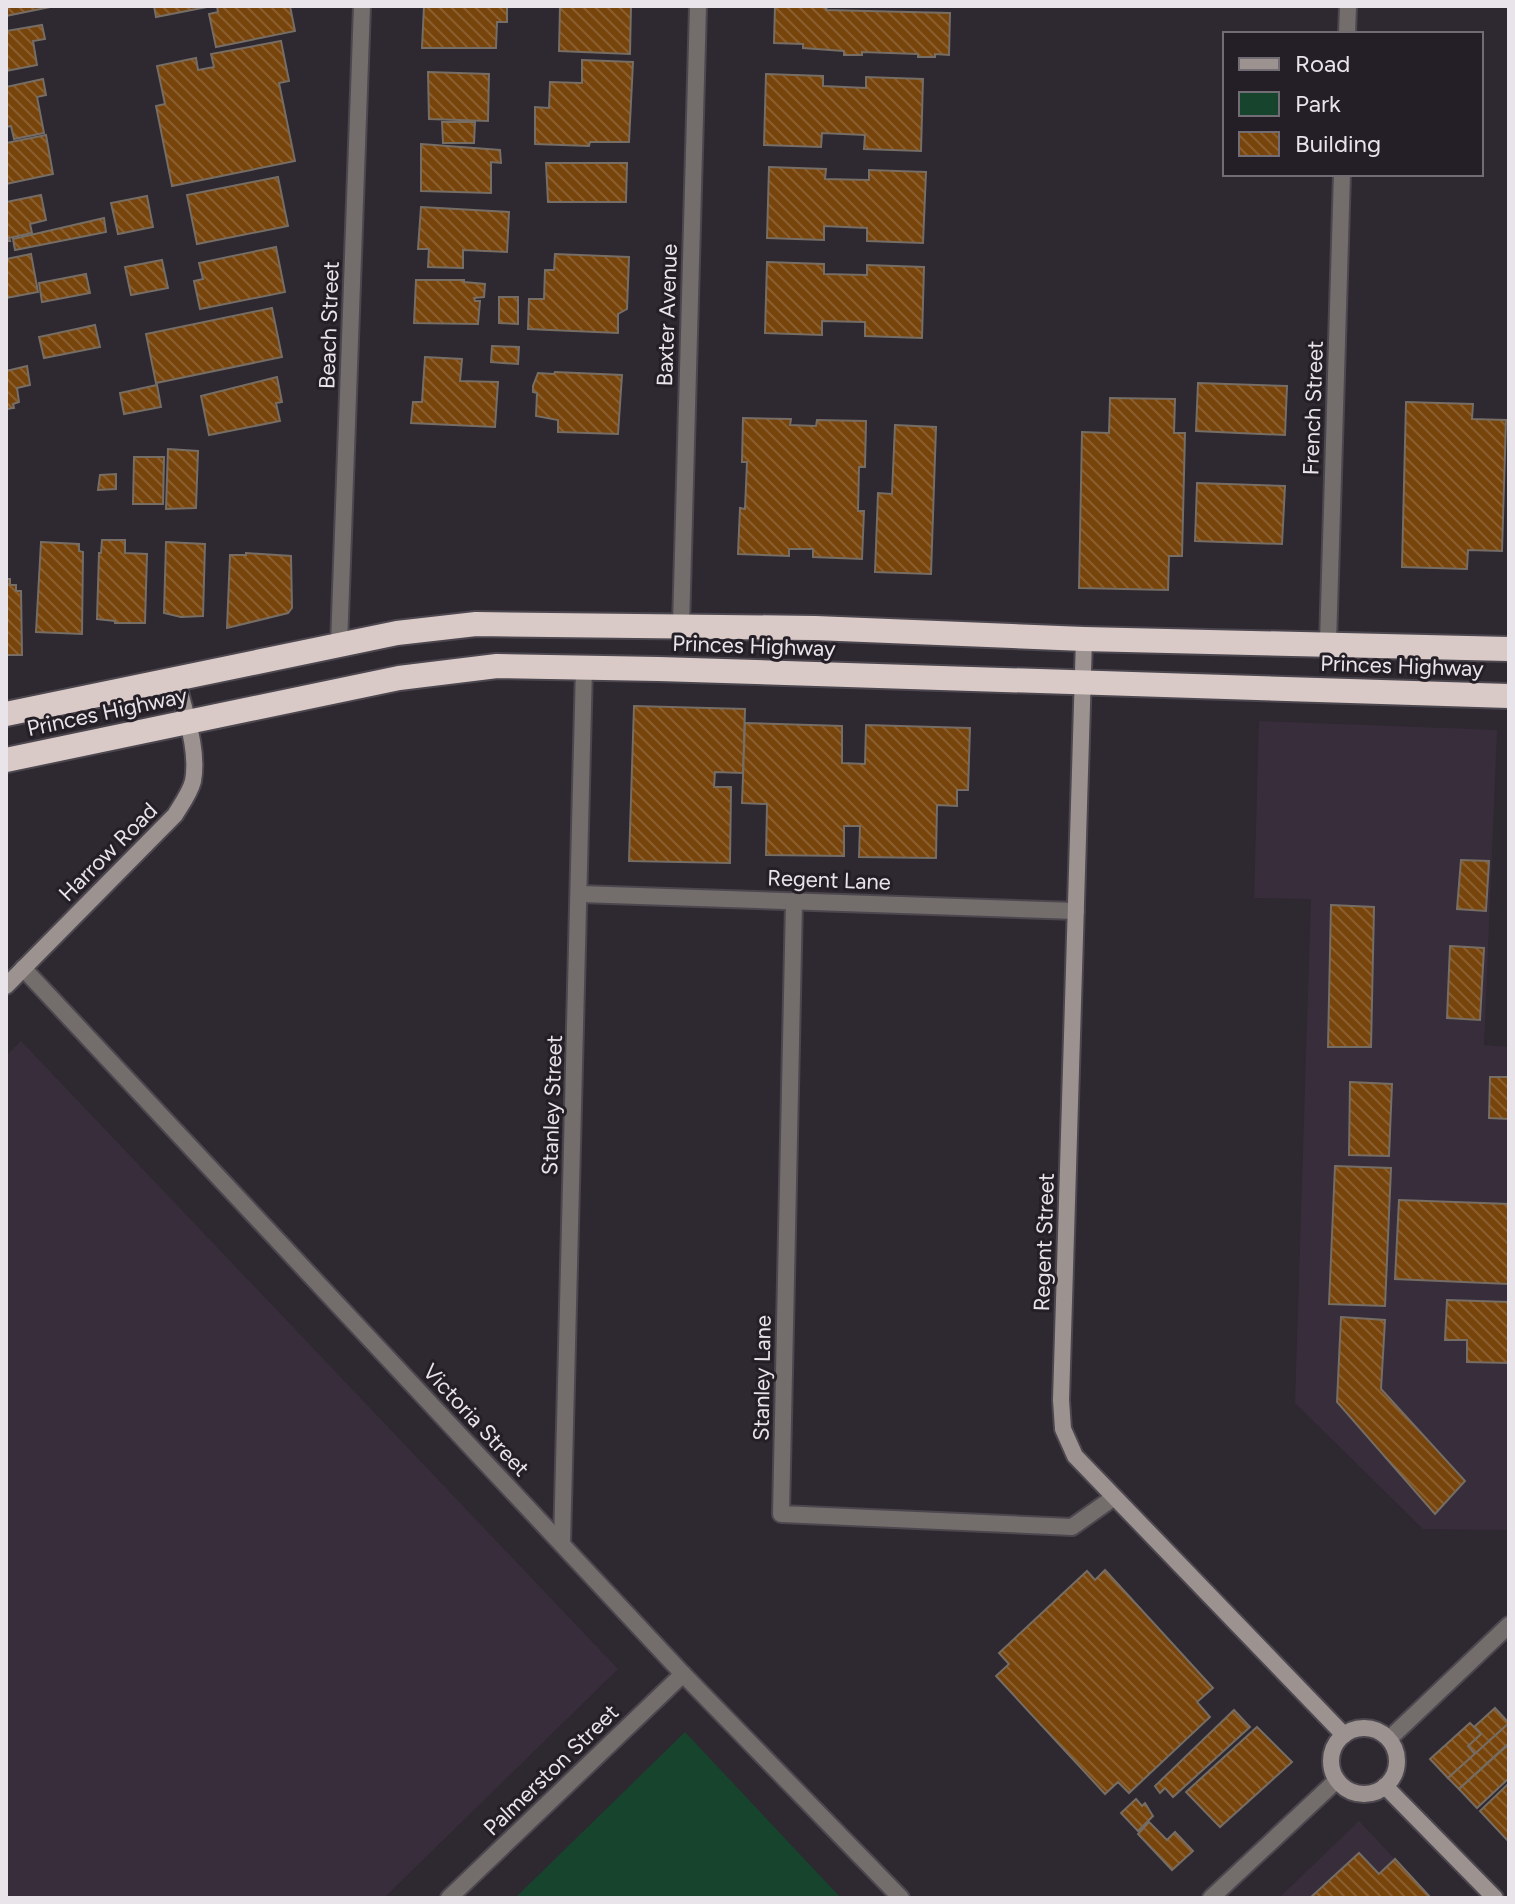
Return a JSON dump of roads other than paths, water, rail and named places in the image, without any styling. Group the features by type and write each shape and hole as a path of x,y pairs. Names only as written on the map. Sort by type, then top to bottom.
{"highway":[{"name":"Princes Highway","path":"6,714 411,631 476,624 815,628 1084,639 1509,649"},
{"name":"Princes Highway","path":"6,760 399,678 497,666 1509,696"}],"main road":[{"name":"Regent Street","path":"1084,639 1062,1418 1068,1444 1113,1498 1344,1735"},
{"name":"Harrow Road","path":"6,986 175,815 192,784 193,755 177,680"},
{"path":"1362,1728 1372,1728 1389,1739 1394,1748 1396,1768 1385,1786 1376,1792 1355,1792 1337,1780 1331,1761 1337,1742 1344,1735 1362,1728"},
{"path":"1385,1786 1495,1898"}],"street":[{"name":"Beach Street","path":"339,645 362,6"},
{"name":"Baxter Avenue","path":"681,626 698,6"},
{"path":"1347,32 1348,6"},
{"name":"French Street","path":"1328,643 1342,176"},
{"name":"Stanley Street","path":"562,1544 584,667"},
{"name":"Regent Lane","path":"580,894 1076,911"},
{"name":"Stanley Lane","path":"794,901 781,1514 1072,1527 1113,1498"},
{"name":"Victoria Street","path":"23,968 683,1674 901,1898"},
{"path":"1389,1739 1509,1625"},
{"name":"Palmerston Street","path":"449,1898 683,1674"},
{"path":"1211,1898 1337,1780"}]}
